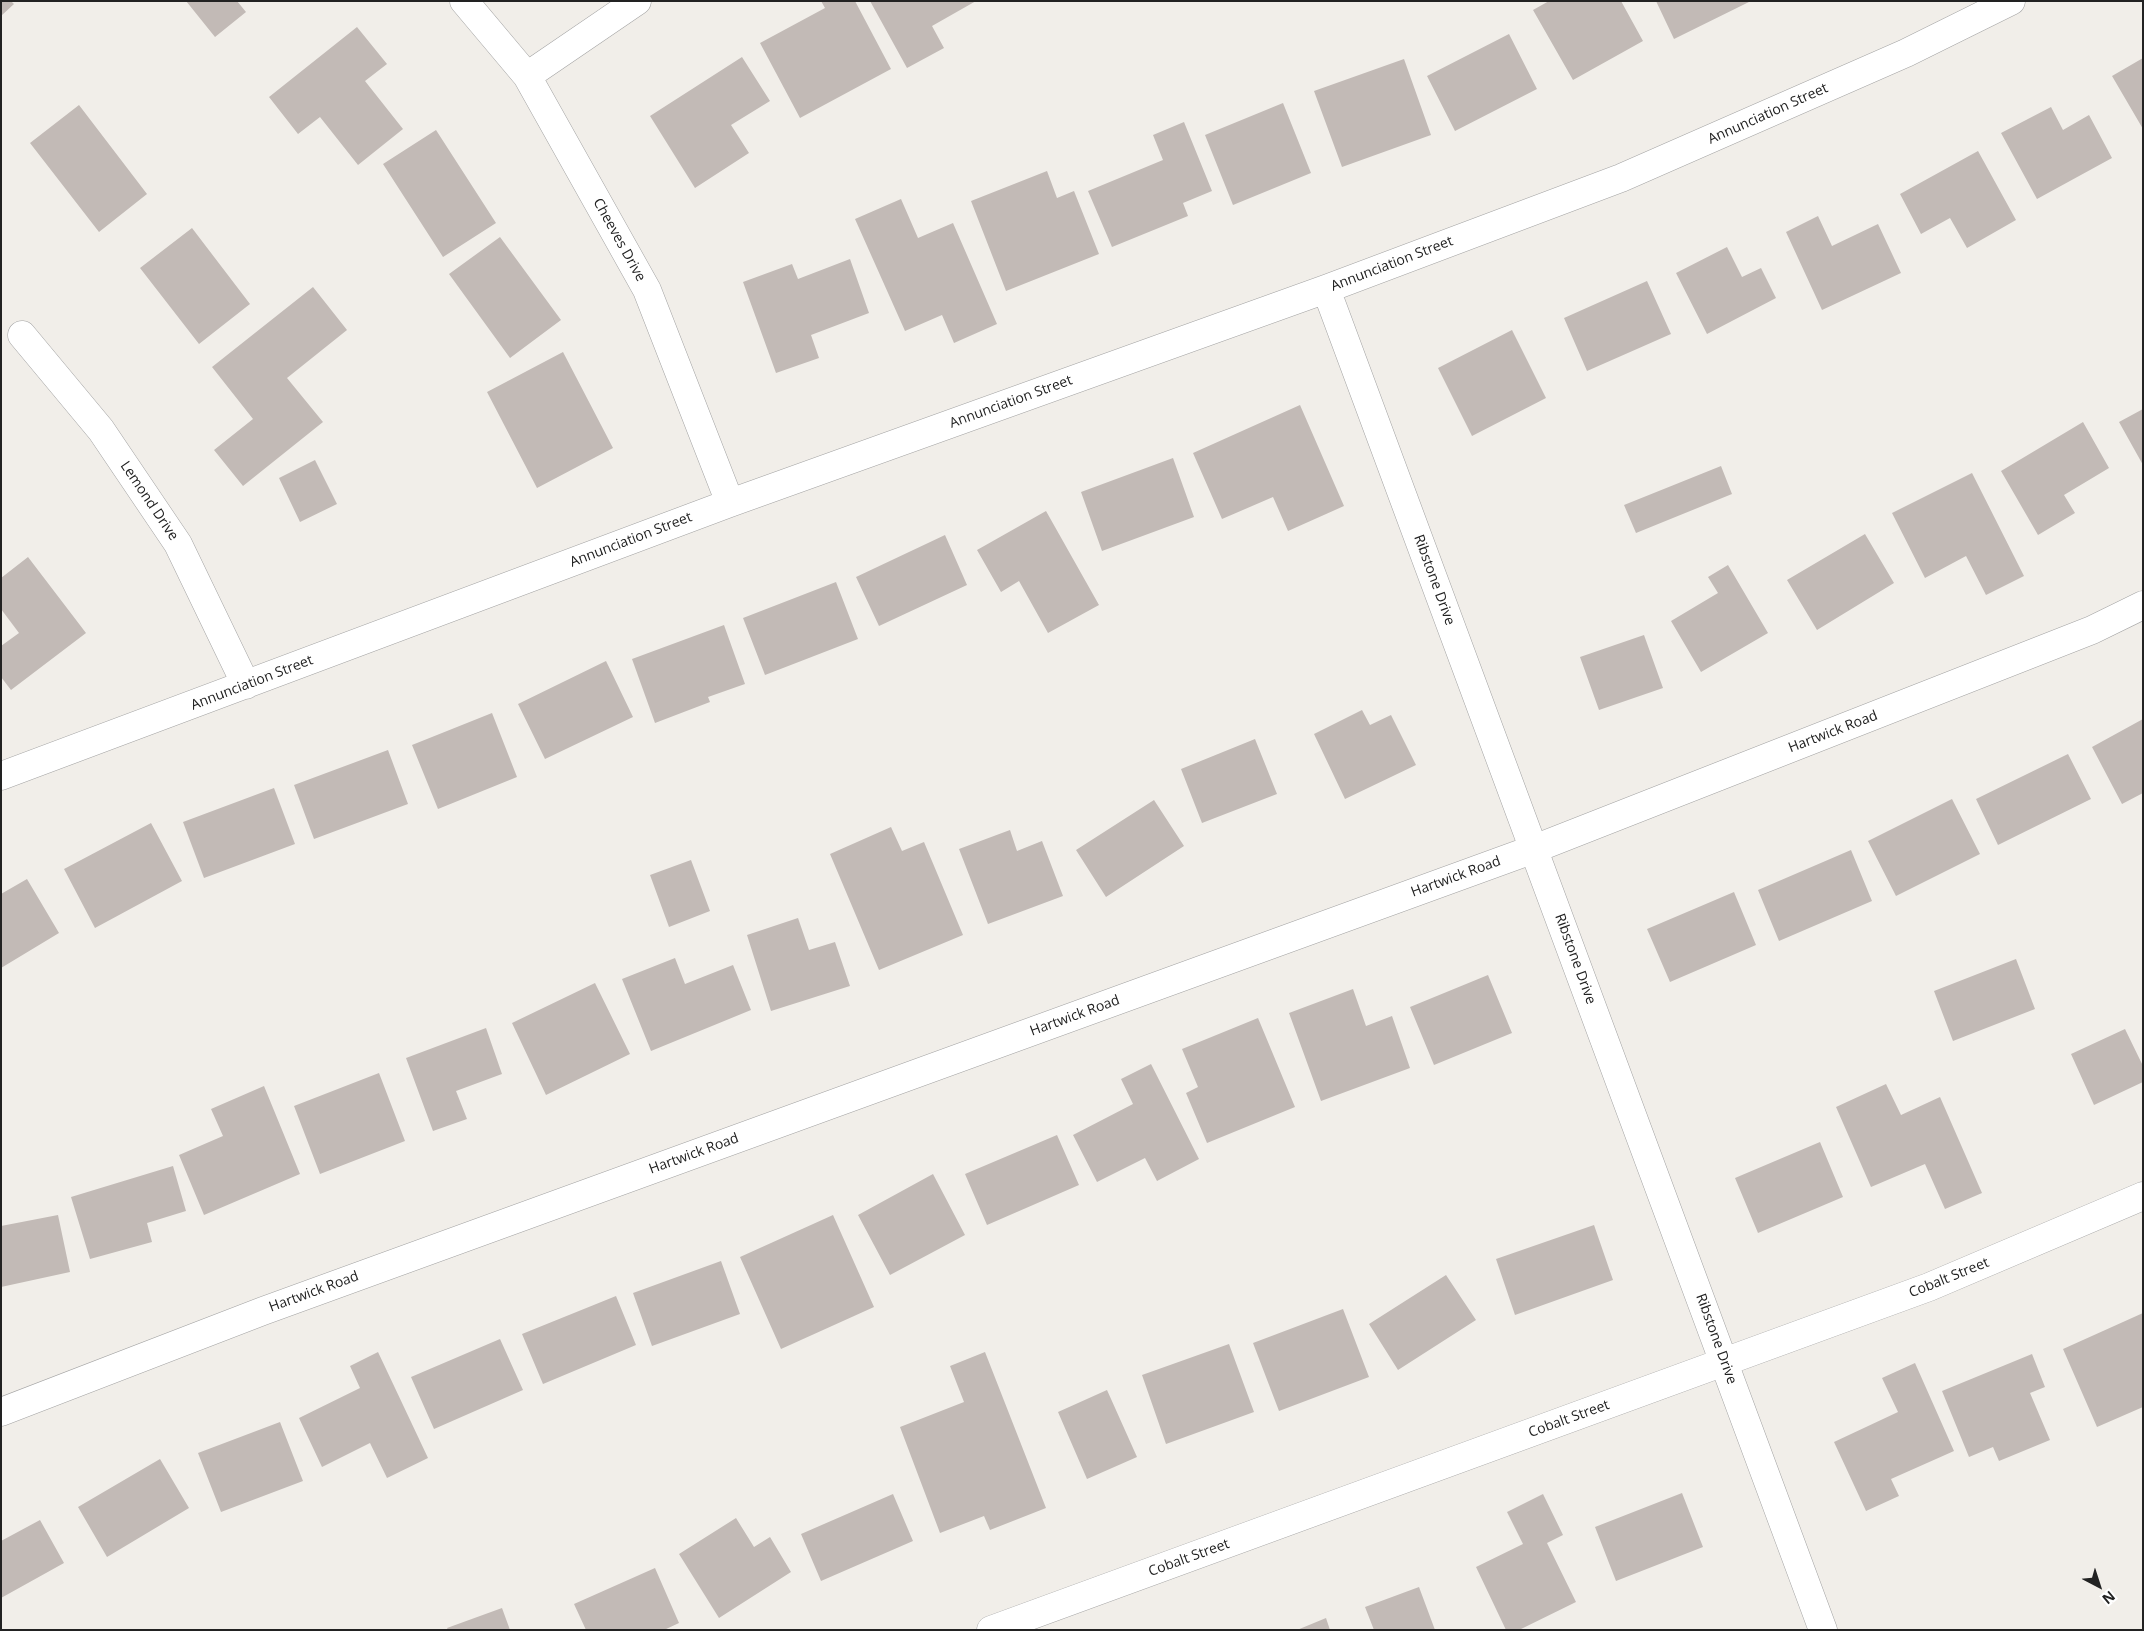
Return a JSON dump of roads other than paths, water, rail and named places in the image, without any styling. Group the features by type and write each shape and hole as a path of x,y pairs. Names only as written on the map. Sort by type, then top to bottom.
{"street":[{"name":"Cheeves Drive","path":"464,1 527,76 647,290 730,503"},
{"path":"527,76 637,1"},
{"name":"Annunciation Street","path":"1,776 730,503 1326,289 1621,178 1906,54 2011,1"},
{"name":"Ribstone Drive","path":"1326,289 1823,1630"},
{"name":"Lemond Drive","path":"22,335 100,430 178,544 246,685"},
{"name":"Hartwick Road","path":"1,1412 263,1311 1534,849 2092,630 2143,605"},
{"name":"Cobalt Street","path":"991,1630 1929,1287 2143,1196"}]}
